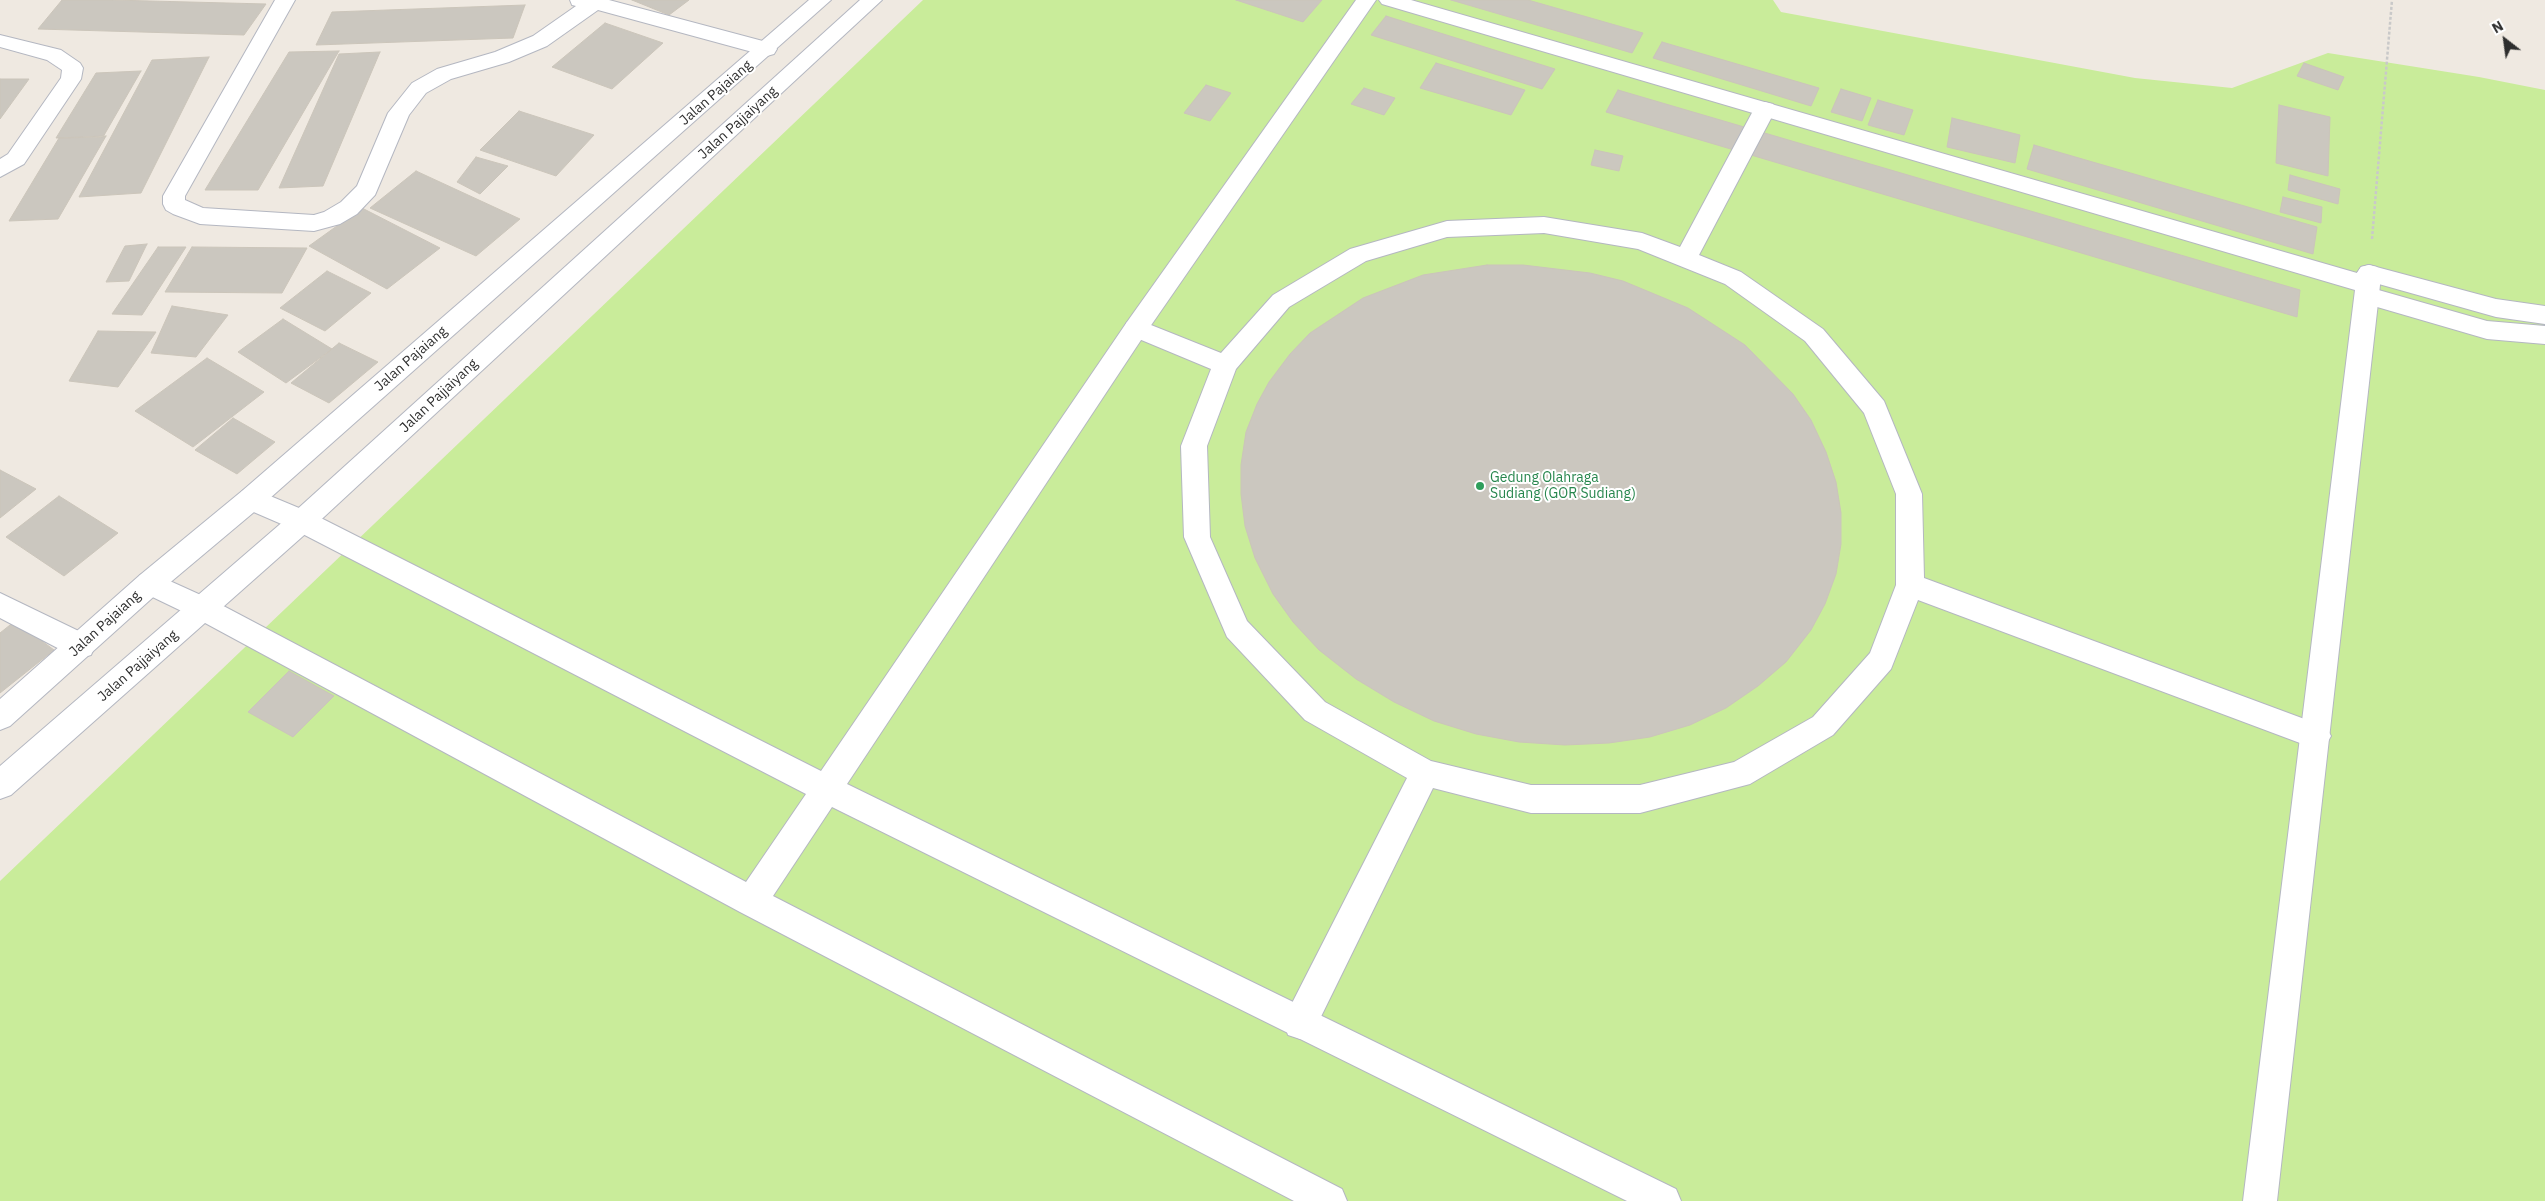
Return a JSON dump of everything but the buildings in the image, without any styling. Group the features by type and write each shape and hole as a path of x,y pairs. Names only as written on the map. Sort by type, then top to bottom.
{"street":[{"path":"285,0 174,196 174,204 180,208 200,216 314,223 332,218 349,208 366,190 399,113 419,88 444,74 502,57 540,41 598,1"},
{"path":"573,0 598,1 767,49"},
{"name":"Jalan Pajaiang","path":"0,717 150,583 251,499 821,0"},
{"name":"Jalan Pajjaiyang","path":"0,785 204,609 302,521 872,0"},
{"path":"751,901 1136,328 1366,0"},
{"path":"1389,0 2368,284 2487,330 2545,335"},
{"path":"0,40 54,55 72,68 72,78 16,160 0,169"},
{"path":"1685,259 1765,109"},
{"path":"1544,225 1642,241 1685,259 1733,278 1814,335 1875,408 1909,494 1910,585 1881,660 1823,726 1740,774 1640,799 1531,799 1425,773 1315,711 1237,629 1197,536 1194,446 1225,365 1281,300 1358,255 1447,229 1544,225"},
{"path":"2368,284 2496,308 2545,315"},
{"path":"2260,1201 2368,284"},
{"path":"1136,328 1225,365"},
{"path":"251,499 302,521 826,789 1664,1201"},
{"path":"150,583 204,609 751,901 1330,1201"},
{"path":"1910,585 2316,736"},
{"path":"0,605 81,646"},
{"path":"1300,1023 1425,773"}],"path":[{"path":"2368,284 2392,0"}],"green space":[{"name":"Gedung Olahraga Sudiang (GOR Sudiang)","path":"923,0 1773,0 1781,12 2135,78 2232,88 2328,53 2479,77 2545,90 2545,1201 0,1201 0,881"}],"place":[{"name":"Gedung Olahraga Sudiang (GOR Sudiang)","path":"1480,486"}]}
